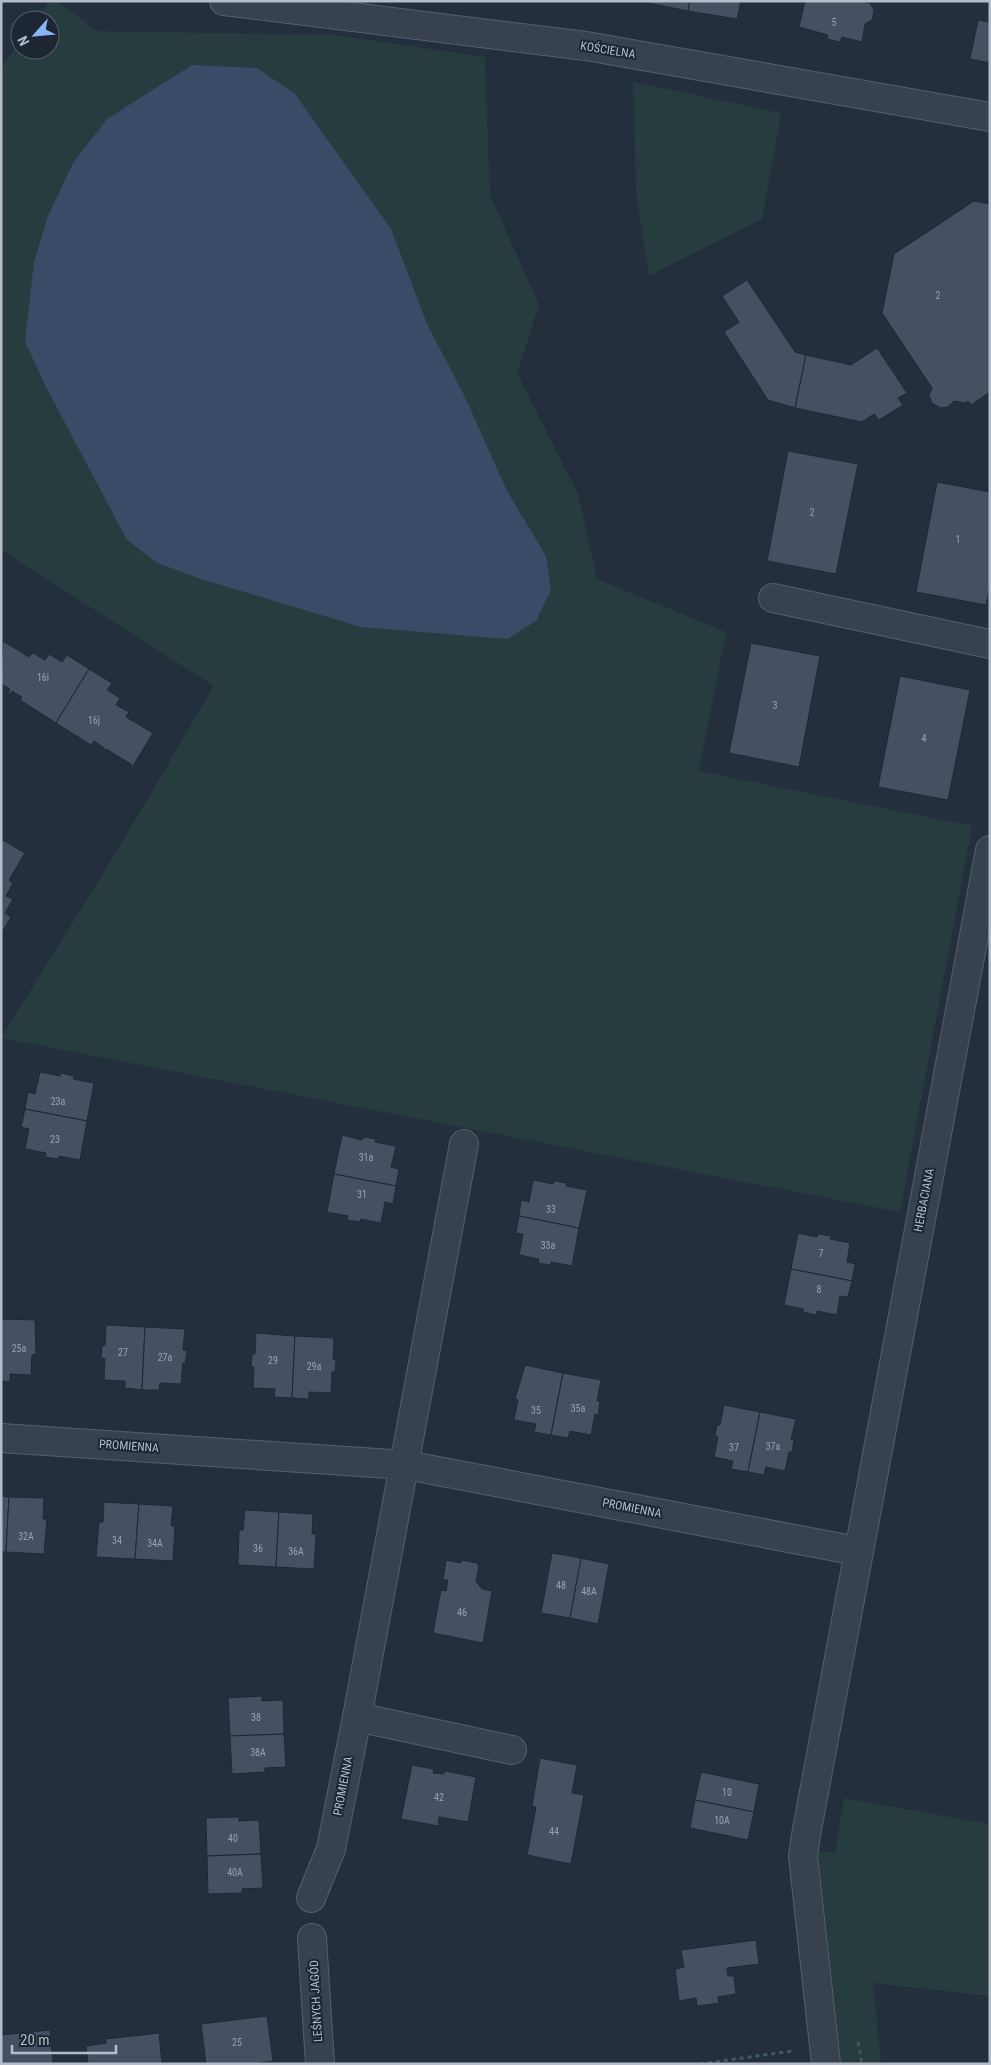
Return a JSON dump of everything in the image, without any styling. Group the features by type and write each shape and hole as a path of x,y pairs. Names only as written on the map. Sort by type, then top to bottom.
{"street":[{"name":"KOŚCIELNA","path":"224,1 586,46 990,117"},
{"path":"772,598 990,644"},
{"name":"HERBACIANA","path":"825,2055 803,1856 858,1551 990,850"},
{"name":"PROMIENNA","path":"312,1898 331,1849 406,1465 464,1144"},
{"name":"PROMIENNA","path":"1,1438 406,1465 858,1551"},
{"path":"357,1716 512,1750"},
{"name":"LEŚNYCH JAGÓD","path":"312,1938 320,2064"}],"path":[{"path":"700,2064 825,2055"}],"green space":[{"path":"49,1 57,1 97,31 335,35 485,57 490,195 539,305 517,373 578,494 597,579 726,632 699,771 972,826 900,1212 1,1038 114,856 214,686 1,550 1,68 10,56 10,60 60,60 60,10 43,10"},
{"path":"633,82 781,113 762,219 649,276 636,192"},
{"path":"844,1798 990,1824 990,1996 873,1983 881,2064 806,2064 841,2063 818,1851 835,1853"}],"water":[{"path":"192,65 257,68 295,94 391,229 427,324 464,395 507,491 546,556 551,590 536,621 507,639 361,627 198,578 158,563 127,540 46,387 25,342 34,262 48,216 73,163 107,119"}],"building":[{"path":"639,1 690,1 688,11"},
{"path":"690,1 741,1 737,19 688,11"},
{"path":"805,1 860,1 870,3 874,10 872,20 865,24 862,42 842,37 840,42 827,39 828,35 799,27"},
{"path":"978,20 990,22 990,63 970,59"},
{"path":"974,201 990,204 990,392 971,405 968,401 965,403 954,401 948,407 941,408 932,403 929,395 932,388 882,313 894,254"},
{"path":"747,280 795,352 806,355 795,408 768,400 724,332 739,322 722,296"},
{"path":"877,348 907,393 898,398 903,405 879,420 874,414 862,422 795,408 806,355 851,365"},
{"path":"788,451 858,464 836,574 767,561"},
{"path":"937,482 990,492 990,586 986,605 916,592"},
{"path":"3,641 29,657 33,653 45,660 49,654 62,662 67,655 89,669 56,723 20,700 22,697 12,691 10,694 8,693 10,689 1,684"},
{"path":"751,643 820,656 799,767 729,753"},
{"path":"89,669 112,683 107,690 120,698 116,705 129,712 126,717 153,733 131,769 131,764 106,749 104,753 104,748 94,741 91,745 56,723"},
{"path":"900,676 970,690 948,800 878,787"},
{"path":"1,839 25,853 9,880 13,883 6,896 13,899 5,913 11,917 1,934"},
{"path":"40,1072 60,1076 61,1073 74,1076 73,1079 94,1083 87,1121 25,1109 28,1092 35,1094"},
{"path":"25,1109 87,1121 80,1160 59,1156 58,1159 45,1157 46,1153 25,1149 29,1129 21,1127"},
{"path":"342,1135 362,1140 363,1137 376,1139 375,1142 396,1146 391,1167 399,1169 396,1186 334,1174"},
{"path":"334,1174 396,1186 393,1204 385,1202 381,1223 361,1219 360,1222 347,1220 348,1216 327,1212"},
{"path":"533,1180 553,1184 554,1181 567,1183 566,1186 587,1190 579,1228 519,1216 521,1200 529,1202"},
{"path":"519,1216 579,1228 572,1266 551,1262 551,1265 538,1263 539,1259 519,1255 523,1234 516,1233"},
{"path":"798,1233 817,1237 818,1234 831,1236 830,1239 850,1243 847,1262 855,1264 852,1281 791,1269"},
{"path":"791,1269 852,1281 848,1297 840,1296 837,1315 817,1311 816,1315 803,1312 803,1309 784,1305"},
{"path":"1,1319 35,1320 36,1354 32,1355 31,1375 10,1374 10,1382 1,1381"},
{"path":"106,1325 145,1327 142,1390 125,1388 125,1381 104,1380 105,1359 101,1358 102,1346 105,1345"},
{"path":"145,1327 185,1329 183,1350 187,1351 185,1364 183,1363 181,1384 160,1383 159,1390 142,1390"},
{"path":"256,1333 295,1336 292,1398 274,1397 275,1389 253,1388 254,1367 251,1367 252,1354 255,1354"},
{"path":"295,1336 334,1338 333,1359 336,1360 335,1372 332,1372 331,1393 309,1392 309,1399 292,1398"},
{"path":"525,1365 563,1373 551,1435 534,1432 536,1424 514,1420 518,1400 515,1399"},
{"path":"563,1373 601,1380 597,1401 600,1401 598,1415 595,1414 591,1435 570,1431 568,1438 551,1435"},
{"path":"724,1405 760,1412 748,1472 731,1469 733,1461 714,1457 718,1437 715,1437 717,1425 720,1425"},
{"path":"760,1412 796,1419 791,1439 794,1440 792,1452 789,1452 785,1471 766,1467 764,1475 748,1472"},
{"path":"1,1496 9,1497 6,1552 1,1552"},
{"path":"9,1497 44,1498 43,1519 47,1519 44,1554 6,1552"},
{"path":"104,1502 139,1504 135,1559 96,1557 99,1522 103,1522"},
{"path":"139,1504 173,1506 171,1526 175,1526 173,1561 135,1559"},
{"path":"245,1510 279,1512 276,1567 238,1565 239,1530 243,1530"},
{"path":"279,1512 313,1514 312,1534 316,1534 314,1569 276,1567"},
{"path":"552,1553 581,1558 570,1618 541,1613"},
{"path":"581,1558 609,1564 598,1624 570,1618"},
{"path":"446,1560 461,1563 462,1560 477,1563 479,1567 476,1581 482,1589 492,1591 483,1643 433,1633 441,1590 446,1591 448,1580 443,1580"},
{"path":"262,1696 262,1701 283,1700 284,1734 230,1736 228,1698"},
{"path":"284,1734 286,1767 265,1768 265,1772 232,1774 230,1736"},
{"path":"540,1758 577,1765 572,1793 584,1795 571,1864 527,1855 536,1807 532,1806"},
{"path":"412,1765 434,1769 433,1773 444,1774 445,1771 476,1777 468,1822 439,1817 438,1826 401,1819"},
{"path":"701,1772 759,1784 754,1812 695,1800"},
{"path":"695,1800 754,1812 748,1840 690,1828"},
{"path":"239,1817 239,1821 259,1820 261,1854 207,1856 206,1818"},
{"path":"261,1854 263,1888 242,1889 242,1893 208,1894 207,1856"},
{"path":"756,1940 759,1964 727,1968 728,1976 734,1976 736,1994 718,1997 719,2003 697,2006 696,1998 679,2001 675,1969 684,1967 681,1950"},
{"path":"267,2016 273,2061 251,2064 206,2064 201,2024"},
{"path":"50,2030 53,2064 1,2064 1,2035"},
{"path":"159,2033 162,2064 88,2064 86,2046 106,2043 106,2039"}]}
